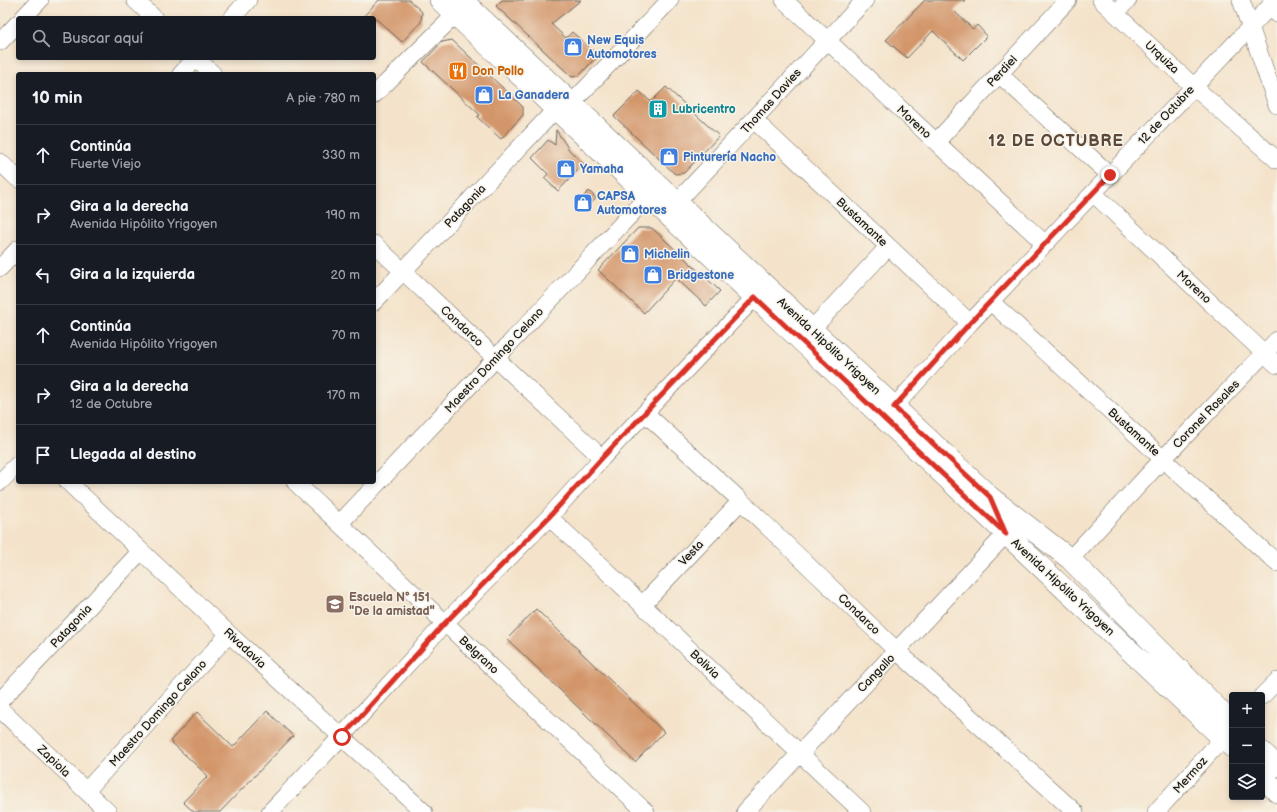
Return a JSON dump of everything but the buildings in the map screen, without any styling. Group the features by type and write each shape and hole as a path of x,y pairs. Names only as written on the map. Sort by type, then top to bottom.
{"main road":[{"name":"Avenida Hipólito Yrigoyen","path":"440,0 462,6 564,106 648,196 1070,594 1229,736"},
{"name":"Avenida Hipólito Yrigoyen","path":"564,106 677,202 990,497 1070,559 1229,736"},
{"path":"990,497 1006,534 1039,535"},
{"path":"1034,560 1070,559 1070,594"},
{"path":"1265,755 1277,766"},
{"path":"1265,779 1277,792"}],"street":[{"path":"25,16 40,0"},
{"path":"135,0 152,16"},
{"path":"234,16 248,0"},
{"name":"Patagonia","path":"376,300 564,106 670,0"},
{"name":"Moreno","path":"784,0 1045,244"},
{"name":"Thomas Davies","path":"677,202 865,0"},
{"name":"Perdiel","path":"936,142 1068,0"},
{"name":"Urquiza","path":"1101,0 1277,160"},
{"path":"1115,13 1128,0"},
{"path":"1241,0 1277,105"},
{"name":"12 de Octubre","path":"894,407 990,301 1092,193 1250,27 1275,4"},
{"path":"376,93 462,6"},
{"path":"0,42 16,25"},
{"path":"183,72 194,60"},
{"path":"198,60 211,72"},
{"path":"1000,74 1110,175"},
{"name":"Bustamante","path":"754,120 970,323"},
{"path":"0,162 16,177"},
{"name":"Moreno","path":"1092,193 1277,365"},
{"name":"Maestro Domingo Celano","path":"340,523 648,196"},
{"name":"Condarco","path":"376,246 602,458"},
{"path":"812,329 888,247"},
{"path":"0,268 16,251"},
{"path":"270,812 342,737 445,623 549,517 602,458 755,297"},
{"name":"Bustamante","path":"990,301 1277,563"},
{"name":"Coronel Rosales","path":"1070,559 1277,340"},
{"name":"Condarco","path":"645,413 741,501 897,651 1076,812"},
{"path":"0,482 16,466"},
{"name":"Rivadavia","path":"70,484 229,634 424,812"},
{"name":"Belgrano","path":"297,484 646,812"},
{"name":"Vesta","path":"642,605 741,501"},
{"name":"Bolivia","path":"549,517 862,812"},
{"name":"Cangallo","path":"745,812 1006,534"},
{"name":"Patagonia","path":"0,700 141,551"},
{"name":"Maestro Domingo Celano","path":"86,791 229,634"},
{"path":"1265,693 1277,681"},
{"name":"Zapiola","path":"0,709 108,812"},
{"name":"Mermoz","path":"1156,812 1229,736"}],"place":[{"name":"New Equis Automotores","path":"573,47"},
{"name":"Don Pollo","path":"458,71"},
{"name":"La Ganadera","path":"484,95"},
{"name":"Lubricentro","path":"658,109"},
{"name":"Pinturería Nacho","path":"669,157"},
{"name":"Yamaha","path":"566,169"},
{"name":"CAPSA Automotores","path":"583,203"},
{"name":"Michelin","path":"630,254"},
{"name":"Bridgestone","path":"653,275"},
{"name":"Escuela N° 151 \"De la amistad\"","path":"335,604"}],"district":[{"name":"12 DE OCTUBRE","path":"1056,140"}],"route":[{"path":"342,737 445,623 549,517 602,458 755,297 1006,534 990,497 894,407 970,323 1110,175"}]}
